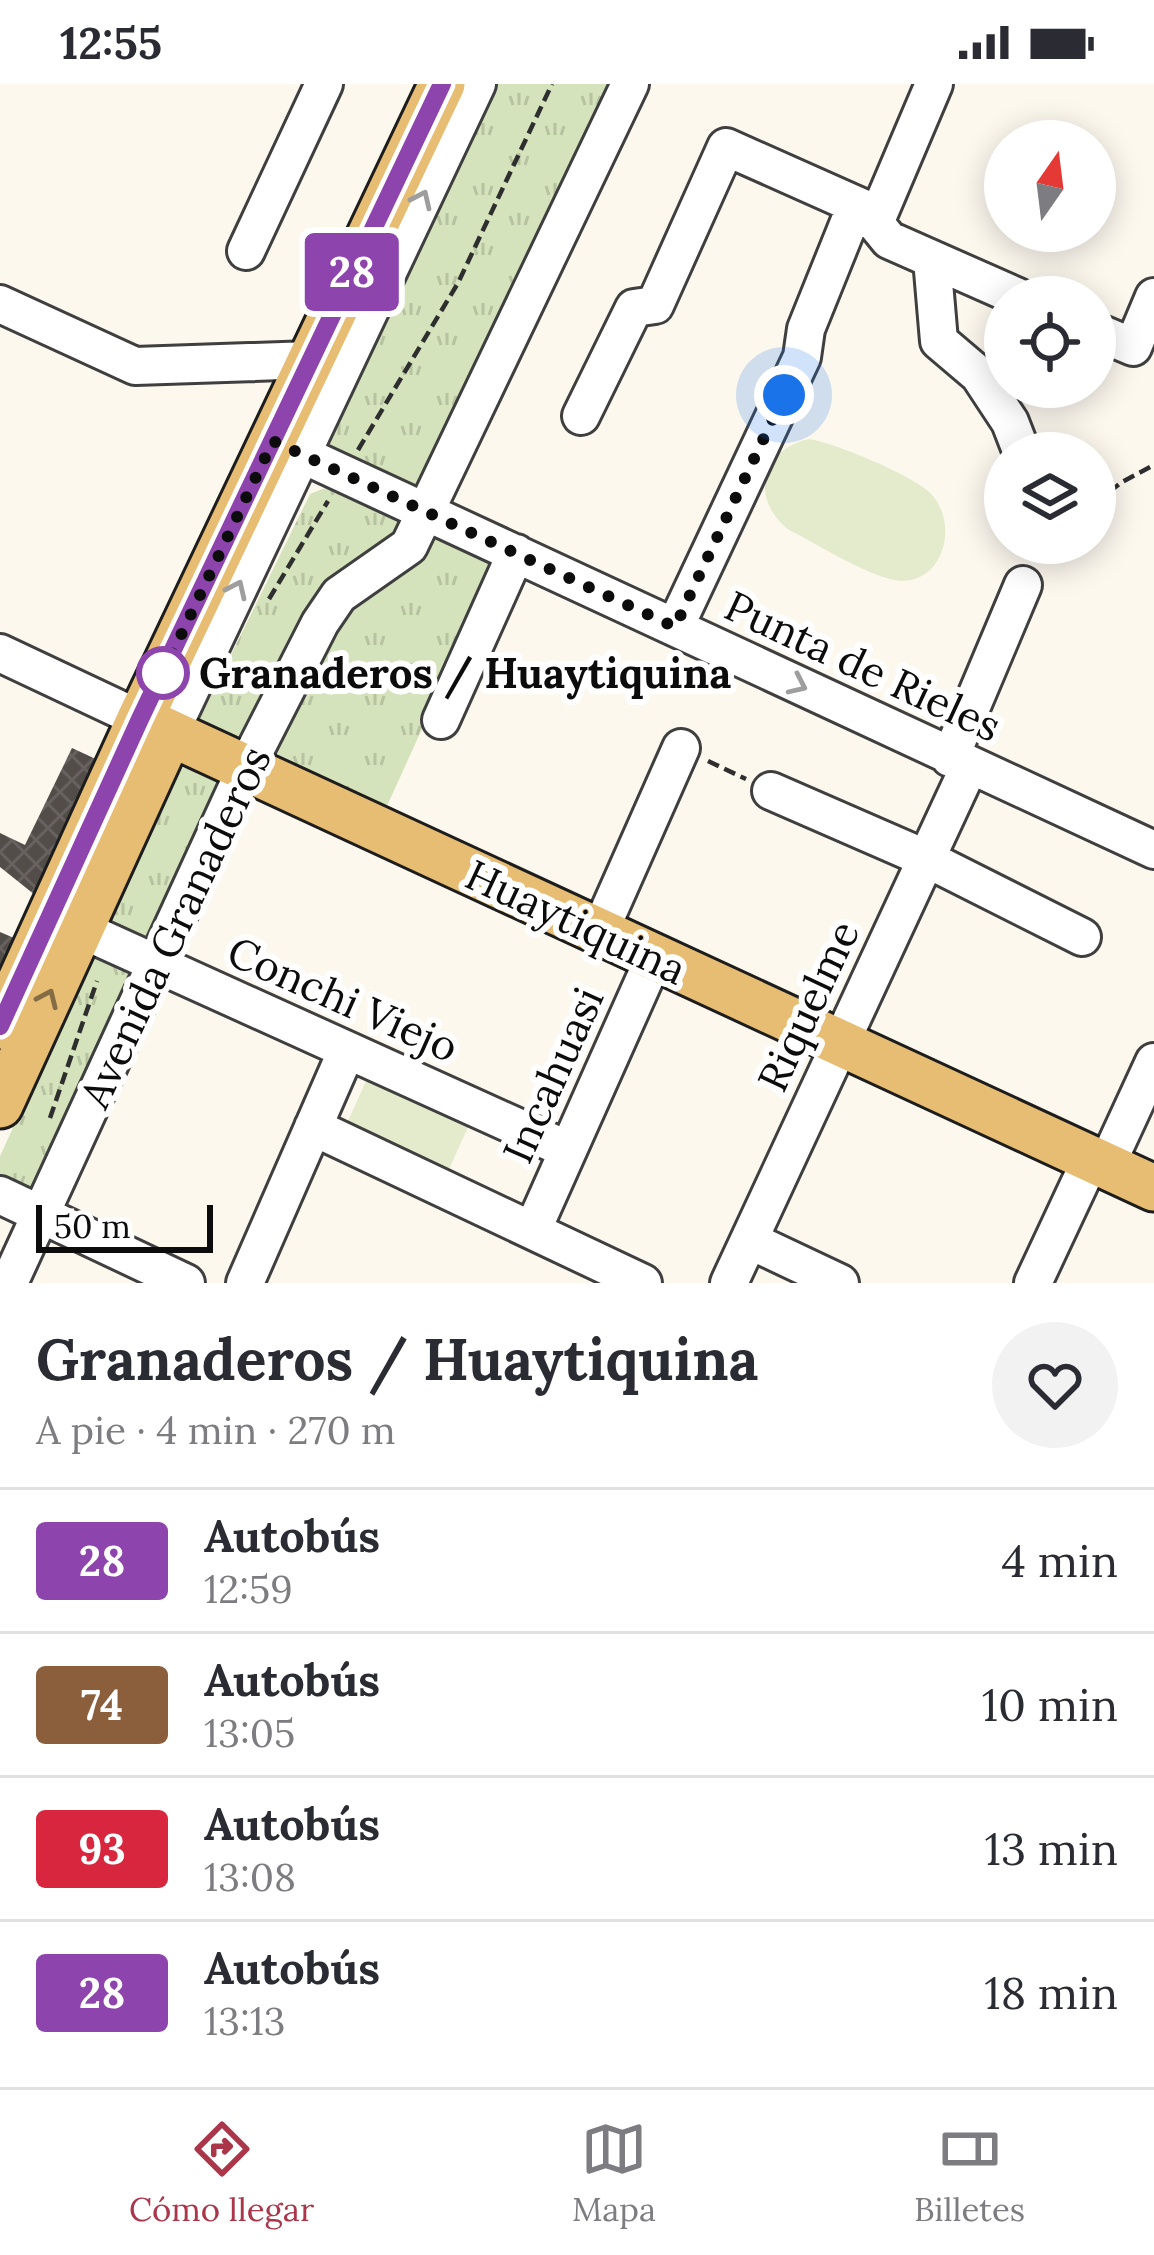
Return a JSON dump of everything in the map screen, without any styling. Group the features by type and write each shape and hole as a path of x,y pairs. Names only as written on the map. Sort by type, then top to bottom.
{"main road":[{"name":"Avenida Granaderos","path":"0,1026 155,726 287,447 311,360 442,84"},
{"name":"Avenida Granaderos","path":"0,1105 95,936 155,726"},
{"name":"Huaytiquina","path":"155,726 1154,1188"}],"street":[{"path":"246,250 324,84"},
{"name":"Avenida Granaderos","path":"287,447 477,84"},
{"name":"Avenida Granaderos","path":"9,1283 245,770 329,609 360,578 409,546 630,84"},
{"path":"675,627 802,357 806,329 934,84"},
{"path":"581,416 634,308 655,305 726,147 866,214 889,240 984,282"},
{"path":"932,259 939,341 979,376 1014,432"},
{"path":"1116,340 1132,347 1154,297"},
{"path":"0,304 135,367 311,360"},
{"name":"Punta de Rieles","path":"287,447 1154,850"},
{"path":"441,720 516,554"},
{"name":"Riquelme","path":"729,1283 927,859 1023,585"},
{"name":"Huaytiquina","path":"0,653 155,726"},
{"name":"Incahuasi","path":"599,933 681,748"},
{"path":"771,791 927,859 1082,937"},
{"name":"Conchi Viejo","path":"95,936 568,1150"},
{"name":"Incahuasi","path":"533,1229 655,958"},
{"path":"244,1283 347,1050"},
{"path":"1033,1283 1154,1062"},
{"path":"313,1127 643,1283"},
{"path":"0,1195 186,1283"},
{"path":"749,1240 840,1283"}],"path":[{"path":"267,603 458,283 552,84"},
{"path":"1116,487 1154,465"},
{"path":"681,748 771,791"},
{"path":"48,1124 95,936"}],"green space":[{"path":"495,84 608,84 475,362 418,496 328,448"},
{"path":"809,439 905,476 939,504 945,536 942,552 923,576 908,581 865,570 789,530 777,518 765,491 770,465 792,445"},
{"path":"325,488 345,490 496,566 387,806 198,722 310,494"},
{"path":"196,767 229,783 43,1194 0,1186 0,1156 179,768"},
{"path":"366,1081 468,1127 446,1176 344,1130"}],"building":[{"path":"72,748 100,761 35,895 0,867 0,833 25,845"},
{"path":"0,932 14,938 0,967"}],"bus line":[{"name":"28","path":"0,1026 140,719 442,84"}],"place":[{"name":"Granaderos / Huaytiquina","path":"163,673"}],"route":[{"path":"163,673 273,441 675,627 784,395"}]}
